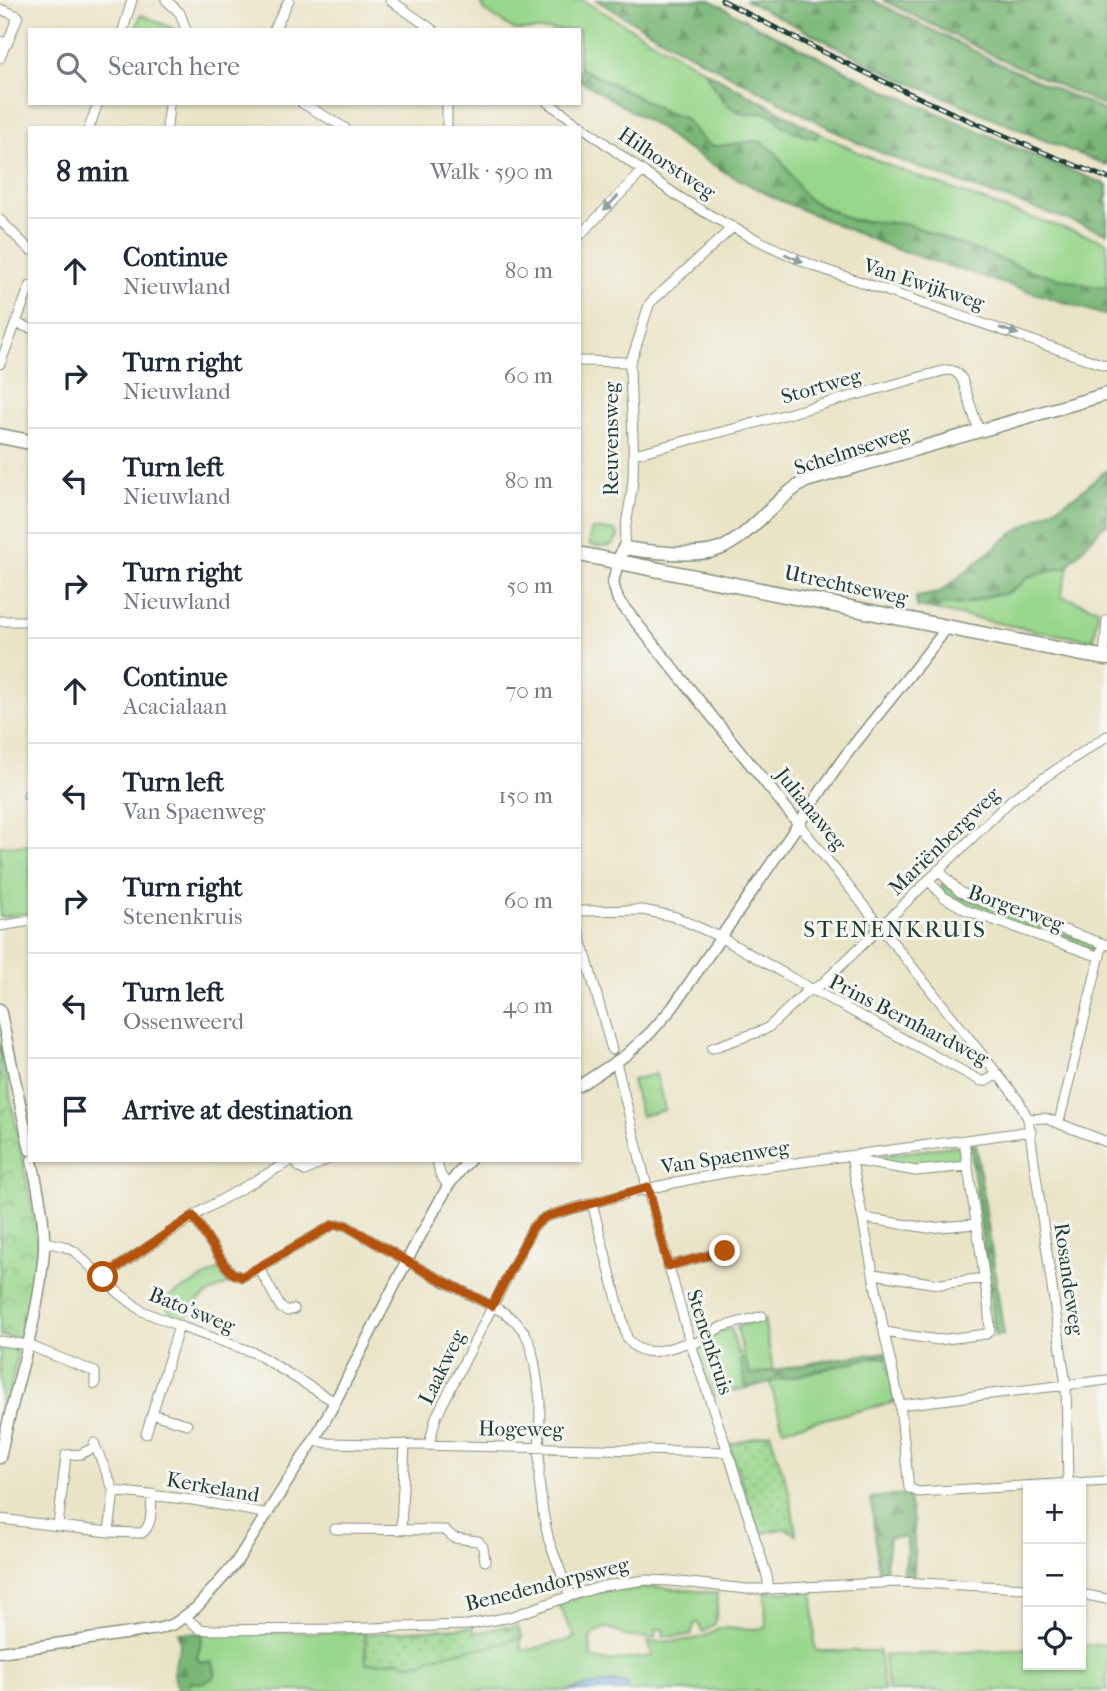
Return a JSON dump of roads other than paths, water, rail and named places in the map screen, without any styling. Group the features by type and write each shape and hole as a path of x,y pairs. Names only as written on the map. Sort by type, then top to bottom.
{"main road":[{"name":"Schelmseweg","path":"624,548 703,553 722,549 739,538 793,488 806,481 1107,394"},
{"path":"0,436 28,442"},
{"name":"Reuvensweg","path":"618,562 624,548"},
{"name":"Utrechtseweg","path":"581,554 1105,657"}],"street":[{"path":"124,28 132,0"},
{"path":"166,0 180,13 185,28"},
{"path":"275,28 289,0"},
{"path":"390,0 430,28"},
{"path":"0,9 18,16 7,44 3,42 0,58"},
{"path":"90,126 97,105"},
{"path":"167,126 169,105"},
{"path":"305,105 342,126"},
{"path":"447,105 447,126"},
{"name":"Hilhorstweg","path":"551,105 686,201 733,227"},
{"path":"581,232 643,171"},
{"path":"0,219 28,248"},
{"name":"Reuvensweg","path":"624,548 632,496 634,454 630,362 650,303 733,227"},
{"name":"Van Ewijkweg","path":"733,227 780,252 814,266 1107,366"},
{"path":"0,364 28,292"},
{"path":"17,324 28,327"},
{"path":"581,361 630,362"},
{"name":"Stortweg","path":"634,454 946,370 953,370 962,379 979,430"},
{"name":"Julianaweg","path":"618,562 613,583 618,600 998,1074"},
{"name":"Utrechtseweg","path":"1105,657 1107,620"},
{"path":"0,621 28,621"},
{"path":"581,1085 636,1047 673,1007 845,755 940,637 945,627"},
{"name":"Mariënbergweg","path":"712,1048 764,1030 805,993 822,984 1012,799 1107,736"},
{"name":"Borgerweg","path":"938,870 960,892 973,898 1105,945"},
{"name":"Borgerweg","path":"928,880 944,897 968,911 1100,957"},
{"name":"Prins Bernhardweg","path":"581,911 658,912 720,937 981,1081 998,1074 1019,1101 1028,1118"},
{"path":"0,926 28,921"},
{"path":"581,938 612,1050"},
{"path":"1059,1122 1105,945"},
{"path":"0,1009 28,1141"},
{"name":"Stenenkruis","path":"616,1062 690,1344 728,1451 769,1589"},
{"path":"1028,1118 1045,1118 1059,1122 1107,1142"},
{"name":"Rosandeweg","path":"1028,1118 1066,1385 1068,1481"},
{"name":"Van Spaenweg","path":"492,1306 533,1227 545,1217 648,1187 735,1171 1031,1131"},
{"path":"884,1332 938,1340 986,1334 990,1330 964,1141"},
{"path":"851,1156 900,1405 909,1488 918,1492 1023,1487"},
{"name":"Van Spaenweg","path":"851,1156 863,1162 916,1171 968,1166"},
{"path":"0,1458 38,1298 45,1242 32,1162"},
{"path":"103,1277 193,1216 289,1162"},
{"path":"295,1162 305,1171 322,1162"},
{"path":"437,1162 440,1174 448,1186"},
{"path":"0,1652 158,1629 174,1624 196,1608 228,1573 314,1440 406,1261 448,1186 468,1162"},
{"path":"592,1203 627,1338 637,1349 651,1352 690,1344 721,1327 762,1316"},
{"path":"193,1216 224,1264 232,1273 242,1277 333,1225 345,1225 406,1261 505,1313 516,1322 531,1346 538,1382 539,1480 543,1513 555,1561 570,1596"},
{"path":"863,1219 928,1228 976,1224"},
{"name":"Bato'sweg","path":"45,1242 74,1251 142,1311 255,1353 335,1402"},
{"path":"668,1266 725,1251"},
{"path":"259,1268 281,1308 288,1311 294,1309"},
{"path":"874,1274 940,1284 984,1278"},
{"name":"Laakweg","path":"429,1445 436,1417 492,1306"},
{"path":"146,1434 179,1326"},
{"path":"0,1341 28,1345 95,1372 94,1384"},
{"path":"900,1405 1107,1380"},
{"path":"152,1414 187,1424"},
{"name":"Hogeweg","path":"314,1440 328,1444 728,1451"},
{"path":"58,1526 66,1455 81,1454 94,1444 114,1491 109,1532"},
{"path":"401,1529 405,1444"},
{"path":"1086,1483 1107,1481"},
{"name":"Kerkeland","path":"114,1491 193,1500 268,1514"},
{"name":"Kerkeland","path":"0,1519 109,1532 142,1533 149,1526 152,1494"},
{"path":"335,1529 445,1530 454,1538 478,1541 483,1548 485,1561"},
{"name":"Benedendorpsweg","path":"185,1617 200,1629 209,1630 468,1625 510,1617 603,1586 646,1580 769,1589 887,1582 1023,1588"},
{"path":"1086,1595 1107,1599"}],"water":[{"path":"603,1683 628,1683 626,1691 566,1691"}],"railway":[{"path":"722,0 912,95 1107,178"}],"district":[{"name":"STENENKRUIS","path":"895,929"}]}
